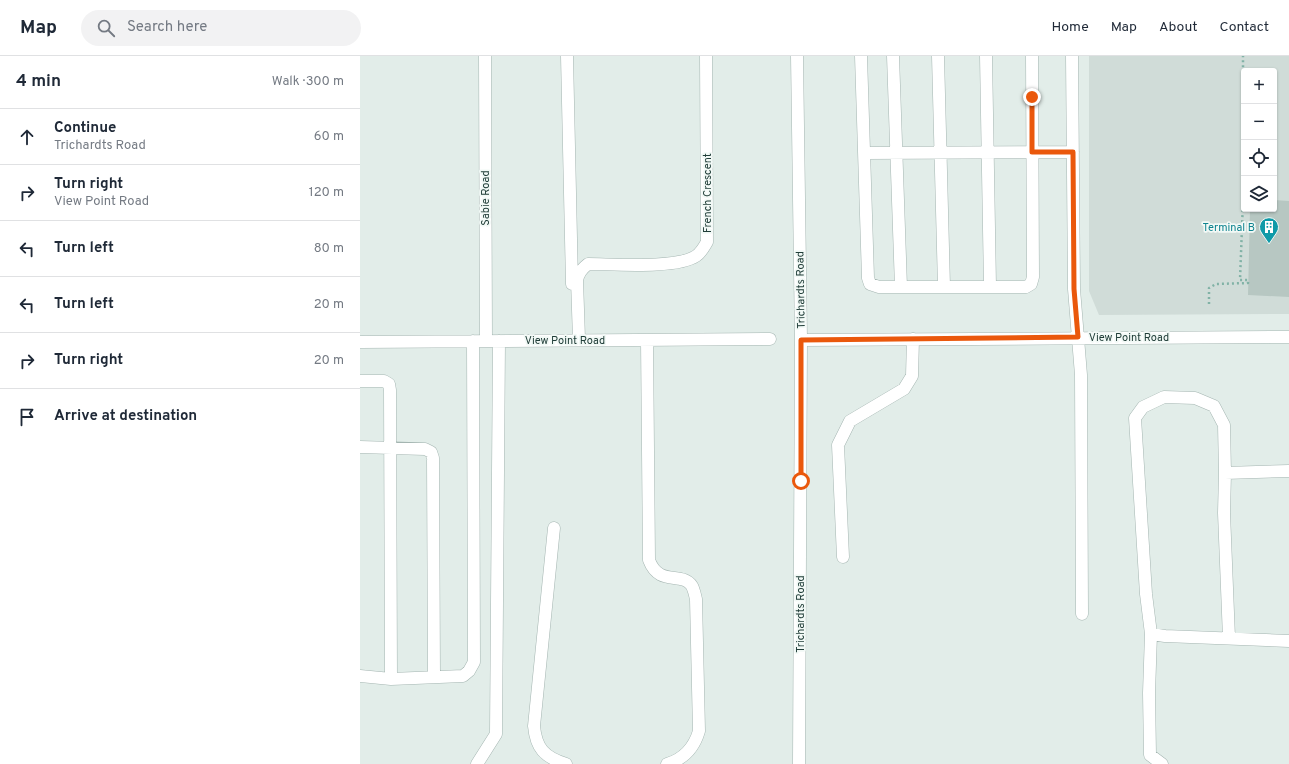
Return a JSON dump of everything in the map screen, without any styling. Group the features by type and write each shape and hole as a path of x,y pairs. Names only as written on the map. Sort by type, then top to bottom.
{"street":[{"name":"Sabie Road","path":"485,56 486,341"},
{"path":"568,56 577,340"},
{"name":"French Crescent","path":"577,340 577,280 578,274 588,264 668,264 687,261 696,256 707,242 706,56"},
{"name":"Trichardts Road","path":"797,56 801,340 799,764"},
{"path":"861,56 868,278 870,284 874,286 901,287 1026,286 1031,284 1033,277 1032,56"},
{"path":"893,56 901,287"},
{"path":"938,56 944,287"},
{"path":"986,56 990,286"},
{"path":"1072,56 1074,289 1081,375 1082,614"},
{"path":"864,153 1073,152"},
{"name":"View Point Road","path":"801,340 1078,337 1289,337"},
{"name":"View Point Road","path":"360,342 770,339"},
{"path":"843,557 838,445 850,421 904,389 912,376 913,339"},
{"path":"647,340 649,560 652,570 664,577 686,581 692,587 696,599 699,731 695,742 686,755 667,764"},
{"path":"360,676 391,679 463,676 470,671 474,662 472,341"},
{"path":"477,764 496,734 499,341"},
{"path":"360,381 384,381 389,384 391,448 391,679"},
{"path":"1162,764 1150,754 1149,693 1151,634 1146,594 1135,418 1143,407 1164,397 1195,398 1214,406 1224,425 1224,513 1229,638"},
{"path":"360,447 425,449 431,452 433,458 434,678"},
{"path":"1225,473 1289,471"},
{"path":"554,528 534,726 536,741 545,753 556,761 566,764"},
{"path":"1151,634 1165,636 1289,641"}],"path":[{"path":"1209,304 1209,288 1216,284 1248,283 1248,280 1240,280 1243,201 1243,56"}],"shaded area":[{"path":"1089,56 1289,56 1289,314 1099,315 1089,291"}],"building":[{"name":"Terminal B","path":"1277,200 1289,201 1289,297 1248,295 1250,212 1277,212"}],"place":[{"name":"Terminal B","path":"1269,244"}],"route":[{"path":"801,481 801,340 1078,337 1074,289 1073,152 1032,152 1032,97"}]}
